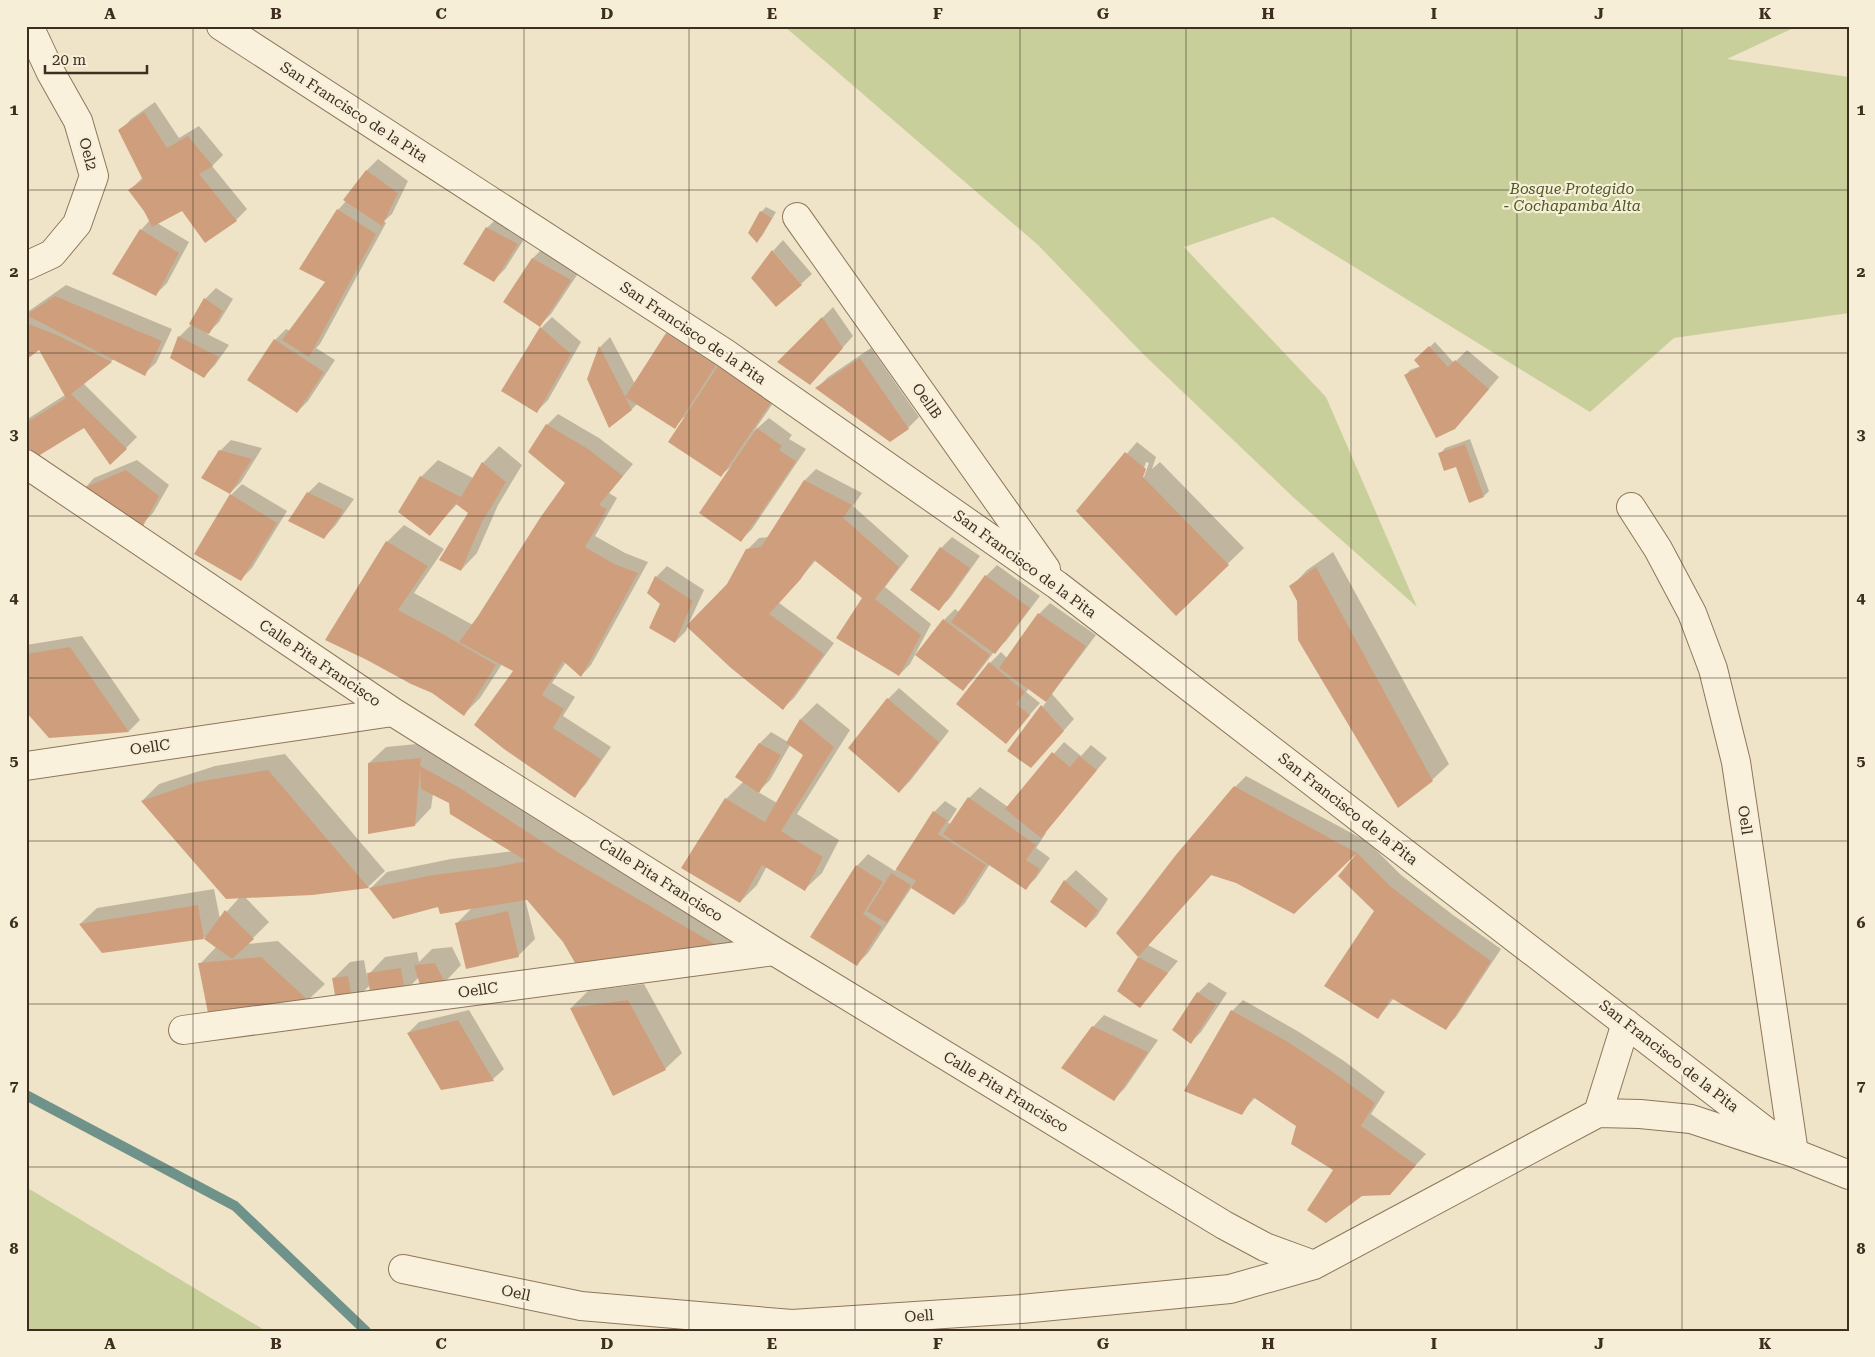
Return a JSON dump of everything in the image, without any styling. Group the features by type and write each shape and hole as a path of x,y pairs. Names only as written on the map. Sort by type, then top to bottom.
{"street":[{"name":"Oel2","path":"26,266 52,254 76,224 94,176 78,120 51,73 29,26"},
{"name":"San Francisco de la Pita","path":"221,26 725,353 1057,585 1794,1153"},
{"name":"OellB","path":"797,217 1057,585"},
{"name":"Calle Pita Francisco","path":"26,464 393,712 774,951 1224,1225 1265,1247 1314,1265"},
{"name":"Oell","path":"1631,507 1658,549 1692,613 1716,678 1736,762 1794,1153"},
{"name":"OellC","path":"26,766 393,712"},
{"name":"OellC","path":"183,1030 774,951"},
{"path":"1598,1113 1626,1023"},
{"name":"San Francisco de la Pita","path":"1314,1265 1598,1113 1640,1114 1691,1119 1794,1153 1849,1175"},
{"name":"Oell","path":"403,1269 581,1306 792,1324 1020,1309 1230,1289 1314,1265"}],"green space":[{"name":"Bosque Protegido - Cochapamba Alta","path":"784,26 1798,26 1727,59 1849,77 1849,313 1674,338 1590,412 1273,217 1184,247 1326,397 1417,607 1294,498 1143,354 1038,245"},
{"path":"26,1187 266,1331 26,1331"}],"building":[{"path":"144,112 167,148 188,136 213,166 199,174 237,221 205,243 182,211 152,227 144,211 128,190 143,180 118,130"},
{"path":"366,170 398,193 382,226 343,200"},
{"path":"337,209 376,234 309,357 282,340 325,282 299,269"},
{"path":"760,211 772,218 757,243 748,233"},
{"path":"486,227 518,244 494,282 463,264"},
{"path":"140,229 179,253 156,296 112,274"},
{"path":"772,250 802,285 776,307 751,278"},
{"path":"532,258 571,280 540,327 503,302"},
{"path":"55,296 162,341 145,376 26,315"},
{"path":"204,298 223,311 209,334 189,324"},
{"path":"822,317 843,348 810,385 777,362"},
{"path":"26,323 57,335 112,362 71,394 127,449 110,465 84,428 35,458 26,451 26,423 66,398 39,350 26,360"},
{"path":"540,327 571,354 537,413 501,391"},
{"path":"666,333 716,365 675,429 625,397"},
{"path":"178,336 219,357 204,378 170,358"},
{"path":"274,339 324,372 297,413 247,380"},
{"path":"599,346 632,410 609,428 587,379"},
{"path":"1429,346 1448,367 1455,360 1489,389 1455,429 1436,438 1404,375 1420,367 1414,360"},
{"path":"860,358 909,429 890,442 815,388"},
{"path":"718,366 772,401 721,477 668,442"},
{"path":"546,424 588,449 623,476 599,505 607,509 585,547 614,564 638,573 581,677 563,661 542,695 564,709 553,728 601,759 575,798 504,749 474,725 513,671 459,642 565,483 528,452"},
{"path":"757,428 782,446 779,450 796,461 741,542 699,513"},
{"path":"1465,444 1484,497 1469,503 1456,467 1444,471 1438,453"},
{"path":"219,450 252,459 230,494 201,478"},
{"path":"1125,452 1146,469 1143,477 1229,565 1176,616 1076,511"},
{"path":"482,462 506,482 482,522 461,571 439,560 468,513 456,504 460,498 430,536 398,512 420,476 461,497"},
{"path":"126,470 159,496 143,526 81,489"},
{"path":"804,480 852,505 843,518 899,567 875,599 921,635 899,676 836,638 862,598 814,560 800,580 769,614 824,654 783,710 731,668 686,626 727,584 746,549 761,547"},
{"path":"307,492 344,510 324,539 288,521"},
{"path":"230,494 277,523 241,581 194,554"},
{"path":"386,541 428,566 398,610 496,665 464,716 432,693 325,640"},
{"path":"940,547 970,568 939,611 910,590"},
{"path":"1316,567 1433,781 1398,808 1298,640 1297,601 1289,586"},
{"path":"985,575 1030,608 995,654 951,622"},
{"path":"655,576 693,601 675,643 649,628 660,604 647,593"},
{"path":"1038,613 1086,646 1046,702 999,668"},
{"path":"943,619 990,655 963,691 915,655"},
{"path":"70,647 129,732 49,738 26,712 26,654"},
{"path":"989,662 1025,692 1016,704 1030,715 1006,744 956,704"},
{"path":"887,698 939,742 899,793 848,748"},
{"path":"1041,705 1064,731 1031,768 1007,751"},
{"path":"800,719 834,747 781,831 823,857 805,891 762,865 740,903 681,868 725,798 765,822 803,755 786,743"},
{"path":"759,743 781,755 759,793 735,777"},
{"path":"1052,752 1070,767 1079,756 1097,770 1041,838 1005,809"},
{"path":"421,758 420,766 460,788 561,854 725,950 578,968 563,942 527,900 440,914 438,907 393,919 369,888 433,875 497,867 526,861 450,814 449,803 421,789 420,769 415,826 368,834 368,763"},
{"path":"268,770 369,888 312,895 226,899 141,801 197,782"},
{"path":"1234,786 1357,853 1294,914 1236,883 1211,875 1138,957 1116,933 1175,856"},
{"path":"968,797 1036,845 1026,860 1040,869 1026,890 943,834"},
{"path":"933,811 947,820 938,834 986,865 954,915 911,888 916,881 896,869"},
{"path":"1357,853 1390,886 1491,961 1446,1030 1391,998 1378,1019 1324,986 1374,911 1338,876"},
{"path":"856,865 883,882 863,914 882,927 857,966 810,937"},
{"path":"891,873 911,885 887,923 867,911"},
{"path":"1064,880 1098,910 1086,928 1050,902"},
{"path":"198,905 204,939 102,953 79,924"},
{"path":"225,910 254,939 232,959 204,939"},
{"path":"508,911 519,957 466,969 455,923"},
{"path":"261,957 309,1001 209,1018 198,963"},
{"path":"1138,957 1168,973 1140,1008 1117,991"},
{"path":"435,963 445,983 422,992 414,965"},
{"path":"401,968 405,993 371,998 367,973"},
{"path":"348,976 353,1004 337,1007 332,978"},
{"path":"1197,992 1216,1004 1191,1044 1172,1030"},
{"path":"628,1000 666,1070 613,1096 570,1008"},
{"path":"1231,1010 1288,1042 1375,1103 1361,1126 1416,1165 1390,1195 1362,1196 1326,1223 1307,1210 1333,1170 1291,1144 1296,1126 1253,1097 1242,1115 1184,1091"},
{"path":"458,1020 494,1081 441,1090 407,1033"},
{"path":"1092,1026 1148,1052 1114,1101 1061,1068"}],"waterway":[{"path":"26,1095 235,1206 366,1331"}]}
